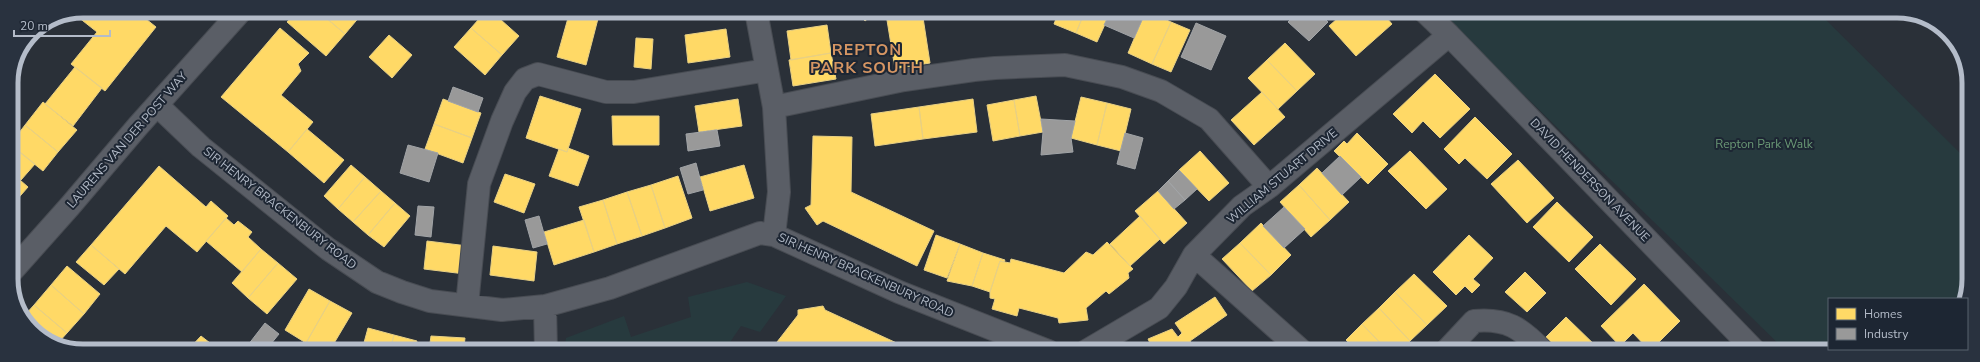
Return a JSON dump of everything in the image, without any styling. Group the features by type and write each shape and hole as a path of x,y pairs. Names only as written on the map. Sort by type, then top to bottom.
{"street":[{"name":"LAURENS VAN DER POST WAY","path":"18,264 230,18"},
{"path":"757,18 774,107 779,192 774,234"},
{"name":"DAVID HENDERSON AVENUE","path":"1431,18 1449,35 1748,344"},
{"name":"WILLIAM STUART DRIVE","path":"1098,344 1159,308 1176,287 1194,255 1242,206 1269,187 1449,35"},
{"path":"774,107 904,80 966,71 995,68 1065,66 1122,77 1161,91 1209,119 1269,187"},
{"path":"467,305 479,184 502,121 515,92 524,79 538,74 606,92 634,92 767,70"},
{"name":"SIR HENRY BRACKENBURY ROAD","path":"157,104 207,152 328,249 377,282 430,301 502,310 545,306 610,288 760,233 774,234 899,292 1030,344"},
{"path":"1194,255 1294,344"},
{"path":"545,306 546,344"},
{"path":"1453,344 1474,321 1490,320 1507,323 1527,334 1536,344"}],"green space":[{"name":"Repton Park Walk","path":"1445,18 1824,18 1962,155 1961,287 1959,298 1828,298 1828,344 1779,344"},
{"path":"747,282 786,296 760,332 741,326 729,344 565,344 566,338 624,316 631,337 691,317 688,297"}],"building: Homes":[{"path":"80,18 145,18 156,27 105,91 71,64 97,32"},
{"path":"291,18 326,18 345,34 326,56 287,22"},
{"path":"326,18 358,18 345,34"},
{"path":"480,18 499,18 519,36 502,55 471,28"},
{"path":"568,18 598,18 586,65 557,57"},
{"path":"887,18 923,18 930,63 895,69"},
{"path":"1056,18 1082,18 1076,33 1054,24"},
{"path":"1082,18 1108,18 1097,42 1076,33"},
{"path":"1143,18 1162,18 1171,22 1152,64 1128,53"},
{"path":"1338,18 1387,18 1392,24 1356,56 1329,26"},
{"path":"1171,22 1190,30 1171,72 1152,64"},
{"path":"827,25 831,53 791,60 787,31"},
{"path":"280,28 309,53 298,64 301,71 281,95 313,122 288,152 221,97"},
{"path":"471,28 502,55 485,75 454,47"},
{"path":"726,29 730,57 688,63 685,35"},
{"path":"389,35 412,55 392,78 369,57"},
{"path":"636,38 653,39 651,69 634,67"},
{"path":"1285,43 1315,74 1297,91 1267,60"},
{"path":"831,53 836,79 793,86 789,60"},
{"path":"1267,60 1297,91 1278,109 1248,78"},
{"path":"75,67 102,88 73,126 45,104"},
{"path":"1435,74 1470,109 1440,138 1423,121 1412,133 1393,114"},
{"path":"1262,92 1285,117 1254,145 1231,120"},
{"path":"540,96 581,109 567,152 526,138"},
{"path":"1036,96 1043,132 1020,136 1014,100"},
{"path":"1081,97 1107,103 1097,145 1071,138"},
{"path":"443,99 481,113 472,138 434,124"},
{"path":"738,99 742,126 699,132 695,106"},
{"path":"973,99 977,132 923,139 919,107"},
{"path":"1014,100 1020,136 993,141 987,105"},
{"path":"43,102 77,130 58,152 25,125"},
{"path":"1107,103 1131,109 1121,151 1097,145"},
{"path":"919,107 923,139 875,146 871,114"},
{"path":"612,116 659,116 659,145 613,145"},
{"path":"1475,117 1512,154 1487,179 1465,158 1459,164 1444,149"},
{"path":"434,124 472,138 463,163 425,149"},
{"path":"25,125 58,152 43,171 18,151 18,134"},
{"path":"307,129 344,160 324,183 288,152"},
{"path":"1357,133 1388,164 1368,184 1334,151 1344,141 1347,144"},
{"path":"813,136 852,137 851,192 934,231 917,266 823,221 817,225 805,208 811,205"},
{"path":"568,148 589,156 578,186 549,176 559,149 567,152"},
{"path":"18,150 35,164 21,180 18,178"},
{"path":"1200,151 1229,183 1209,201 1179,170"},
{"path":"1410,151 1447,189 1426,209 1388,171"},
{"path":"1518,160 1554,198 1527,223 1491,184"},
{"path":"351,165 365,177 338,209 324,196"},
{"path":"744,165 754,198 710,211 700,177"},
{"path":"159,166 206,207 211,201 228,216 197,252 166,226 125,274 91,245"},
{"path":"1317,168 1349,202 1330,220 1299,185"},
{"path":"505,174 535,184 524,213 494,202"},
{"path":"678,176 692,218 665,228 651,185"},
{"path":"365,177 381,191 353,222 338,209"},
{"path":"18,178 28,187 18,198"},
{"path":"651,185 665,228 642,236 627,192"},
{"path":"1299,185 1330,220 1311,237 1280,202"},
{"path":"381,191 395,203 368,235 353,222"},
{"path":"1158,191 1187,223 1164,244 1135,211"},
{"path":"627,192 642,236 617,244 603,200"},
{"path":"603,200 617,244 594,252 579,207"},
{"path":"1557,202 1593,237 1569,262 1533,227"},
{"path":"395,203 410,216 384,247 368,235"},
{"path":"1140,216 1160,239 1130,266 1110,244"},
{"path":"226,218 234,225 238,221 252,232 248,237 261,249 242,272 206,241"},
{"path":"584,220 594,252 554,265 544,232"},
{"path":"1261,223 1291,255 1271,275 1240,243"},
{"path":"936,235 960,244 947,278 924,270"},
{"path":"1469,235 1493,258 1473,279 1480,285 1472,293 1465,286 1456,295 1433,272"},
{"path":"427,241 468,246 465,274 424,269"},
{"path":"1107,242 1133,269 1128,273 1129,278 1109,294 1106,291 1086,308 1088,320 1059,323 1058,318 1019,308 1017,316 992,309 995,299 990,298 990,292 1000,261 1010,263 1011,259 1064,273 1086,252 1093,255"},
{"path":"1240,243 1271,275 1252,291 1222,259"},
{"path":"960,244 983,253 972,286 947,281"},
{"path":"1600,244 1636,279 1611,305 1575,269"},
{"path":"91,245 119,269 104,285 76,262"},
{"path":"493,246 537,252 534,281 490,275"},
{"path":"261,249 278,263 248,298 232,283"},
{"path":"983,253 1005,260 1004,262 1000,261 990,292 972,286"},
{"path":"278,263 297,279 267,314 248,298"},
{"path":"67,266 100,294 84,314 51,285"},
{"path":"1525,272 1546,293 1527,312 1505,292"},
{"path":"1414,274 1447,306 1427,325 1395,292"},
{"path":"1644,284 1680,321 1657,344 1643,344 1633,333 1622,344 1618,344 1601,326"},
{"path":"51,285 84,314 67,333 34,305"},
{"path":"309,289 330,301 306,343 285,330"},
{"path":"1395,292 1427,325 1410,341 1379,308"},
{"path":"1215,297 1227,315 1190,341 1192,344 1150,344 1148,339 1172,329 1178,337 1182,333 1175,323"},
{"path":"330,301 352,313 334,344 306,343"},
{"path":"34,305 67,333 61,340 58,339 40,328 28,312"},
{"path":"823,306 825,310 899,344 775,344 798,315 798,310"},
{"path":"1379,308 1410,341 1407,344 1381,344 1362,324"},
{"path":"1566,317 1594,344 1551,344 1545,338"},
{"path":"1362,324 1381,344 1350,344 1346,340"},
{"path":"368,328 394,335 392,344 364,344"},
{"path":"394,335 417,341 416,344 392,344"},
{"path":"201,336 211,344 194,344"},
{"path":"431,336 465,338 464,344 430,344"}],"building: Industry":[{"path":"1108,18 1143,18 1134,38 1104,25"},
{"path":"1292,18 1324,18 1328,22 1309,41 1288,22"},
{"path":"1196,23 1226,36 1211,70 1181,57"},
{"path":"453,87 483,98 478,112 448,101"},
{"path":"1041,119 1075,121 1071,138 1073,152 1041,155 1043,132"},
{"path":"717,130 720,146 688,151 686,134"},
{"path":"1125,133 1143,138 1135,169 1117,164"},
{"path":"408,145 438,153 429,182 400,173"},
{"path":"1340,156 1361,177 1342,195 1322,173"},
{"path":"696,163 703,190 688,194 680,168"},
{"path":"1179,170 1197,189 1185,200 1168,181"},
{"path":"1168,181 1185,200 1174,209 1158,191"},
{"path":"418,206 434,207 431,237 415,235"},
{"path":"1284,207 1305,229 1284,248 1263,226"},
{"path":"539,216 547,244 533,248 525,220"},
{"path":"265,323 279,334 271,344 249,344"}],"district":[{"name":"REPTON PARK SOUTH","path":"867,59"}]}
